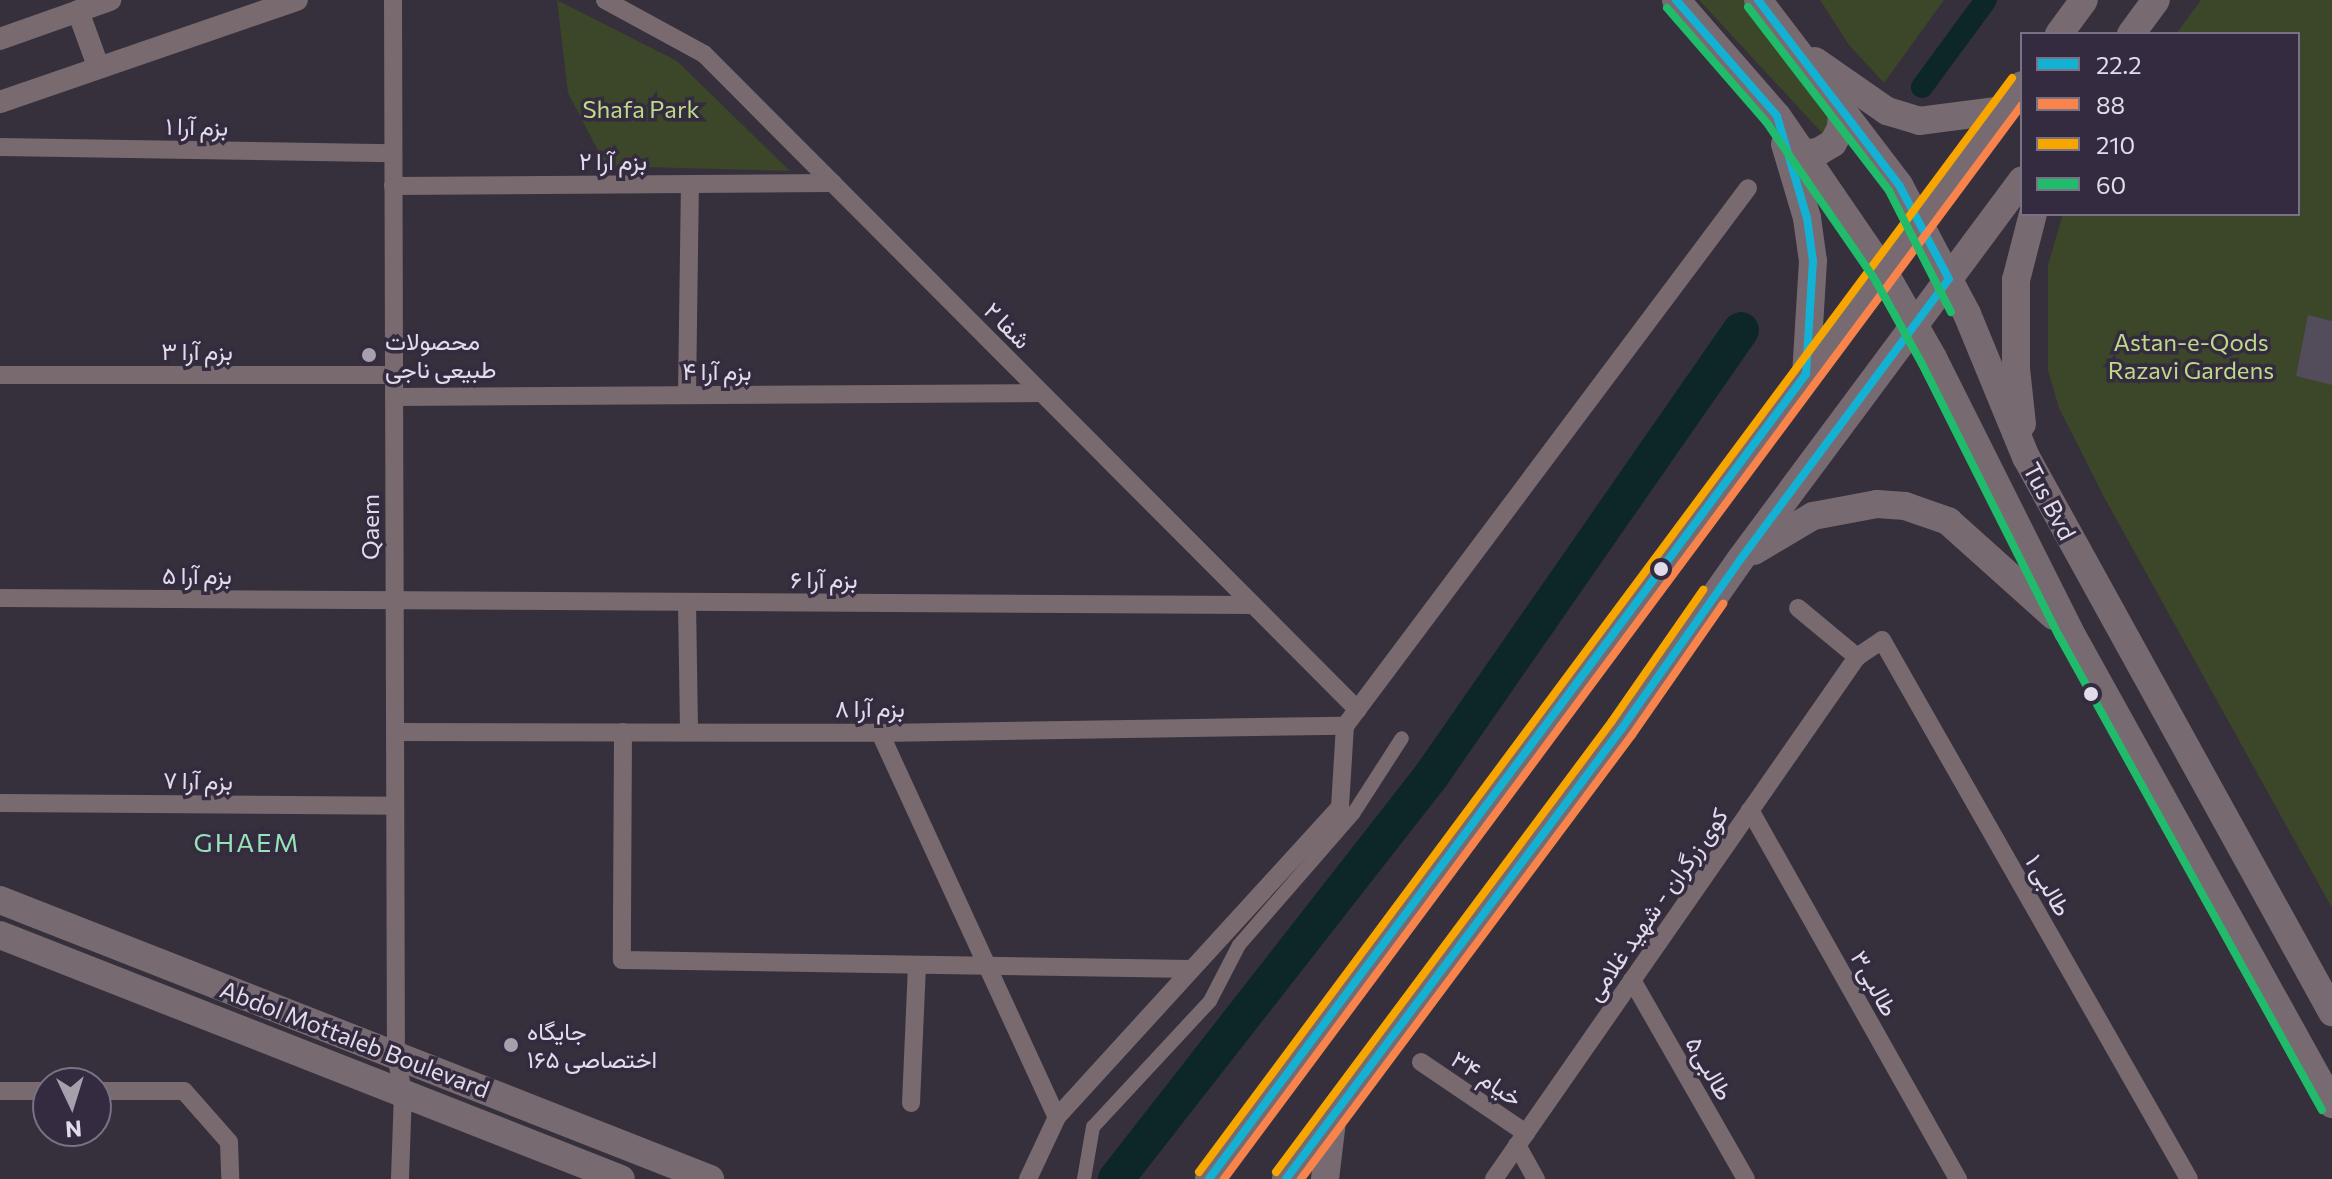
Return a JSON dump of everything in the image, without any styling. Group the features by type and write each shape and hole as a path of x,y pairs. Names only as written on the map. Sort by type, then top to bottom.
{"main road":[{"name":"Tus Bvd","path":"1676,0 1777,116 1884,272 1916,325 2069,630 2332,1104"},
{"name":"Tus Bvd","path":"1758,0 1899,185 1949,279 2026,457 2332,1012"},
{"path":"2060,32 2084,0"},
{"path":"2132,32 2156,0"},
{"path":"1788,43 1897,115 1919,121 2004,110"},
{"path":"1209,1179 2020,88"},
{"path":"1801,154 1818,152 1833,143 1841,128 1842,111"},
{"path":"1777,116 1807,218 1813,261 1806,374"},
{"path":"1286,1179 1622,728 1740,560 2020,183"},
{"path":"2026,457 2015,326 2016,280 2032,216"},
{"path":"1740,560 1813,516 1877,504 1905,506 1948,521 2069,630"},
{"name":"Abdol Mottaleb Boulevard","path":"0,900 710,1179"},
{"name":"Abdol Mottaleb Boulevard","path":"0,935 621,1179"},
{"path":"1325,1179 1332,1121"}],"street":[{"path":"0,39 110,0"},
{"path":"0,102 297,0"},
{"name":"Qaem","path":"393,0 396,1054 403,1092 400,1179"},
{"name":"شفا ۲","path":"605,0 704,54 1358,710"},
{"path":"78,11 98,66"},
{"name":"بزم آرا ۱","path":"0,147 393,153"},
{"name":"بزم آرا ۲","path":"393,186 833,183"},
{"path":"687,395 690,184"},
{"path":"1028,1179 1057,1117 1340,807 1345,726 1748,188"},
{"name":"بزم آرا ۳","path":"0,375 394,375"},
{"name":"بزم آرا ۴","path":"394,397 1041,393"},
{"name":"بزم آرا ۵","path":"0,598 394,600"},
{"name":"بزم آرا ۶","path":"394,600 1253,605"},
{"path":"687,602 689,732"},
{"path":"1798,608 1857,657"},
{"name":"طالبی ۱","path":"1857,657 1882,640 2189,1179"},
{"name":"کوی زرگران - شهید غلامی","path":"1494,1179 1857,657"},
{"name":"بزم آرا ۸","path":"395,732 880,733 1345,726"},
{"path":"623,732 622,960 1192,969"},
{"path":"880,733 1057,1117"},
{"path":"1084,1179 1093,1127 1210,1001 1239,945 1353,814 1402,738"},
{"name":"بزم آرا ۷","path":"0,803 395,806"},
{"name":"طالبی۳","path":"1750,810 1958,1179"},
{"path":"911,1103 917,965"},
{"name":"طالبی۵","path":"1632,980 1746,1179"},
{"name":"خیام ۳۴","path":"1421,1062 1522,1139"},
{"path":"0,1091 32,1091"},
{"path":"112,1091 184,1091 229,1142 230,1179"},
{"path":"1522,1139 1536,1179"}],"green space":[{"name":"Shafa Park","path":"557,0 677,61 790,171 606,166 568,93"},
{"path":"1699,0 1745,0 1834,121 1823,134"},
{"path":"1820,0 1944,0 1884,83 1849,45"},
{"name":"Astan-e-Qods Razavi Gardens","path":"2201,0 2332,0 2332,908 2104,497 2059,408 2048,370 2048,265 2062,216 2300,216 2300,32 2177,32"}],"building":[{"path":"2308,315 2332,321 2332,385 2296,376"}],"waterway":[{"path":"1922,87 1986,0"},
{"path":"1116,1179 1431,776 1741,330"}],"transit line":[{"name":"22.2","path":"1209,1179 1806,374 1813,261 1807,218 1777,116 1676,0"},
{"name":"22.2","path":"1286,1179 1622,728 1740,560 1949,279 1899,185 1758,0"},
{"name":"60","path":"1748,7 1889,191 1951,312"},
{"name":"60","path":"1667,8 1767,123 1874,278 1922,364 2059,636 2322,1110"},
{"name":"210","path":"1199,1172 2012,78"},
{"name":"88","path":"1224,1179 2020,108"},
{"name":"210","path":"1276,1172 1612,721 1703,590"},
{"name":"88","path":"1301,1179 1632,735 1723,604"}],"place":[{"name":"محصولات طبیعی ناجی","path":"369,355"},
{"name":"جایگاه اختصاصی ۱۶۵","path":"511,1045"}],"district":[{"name":"GHAEM","path":"247,842"}]}
